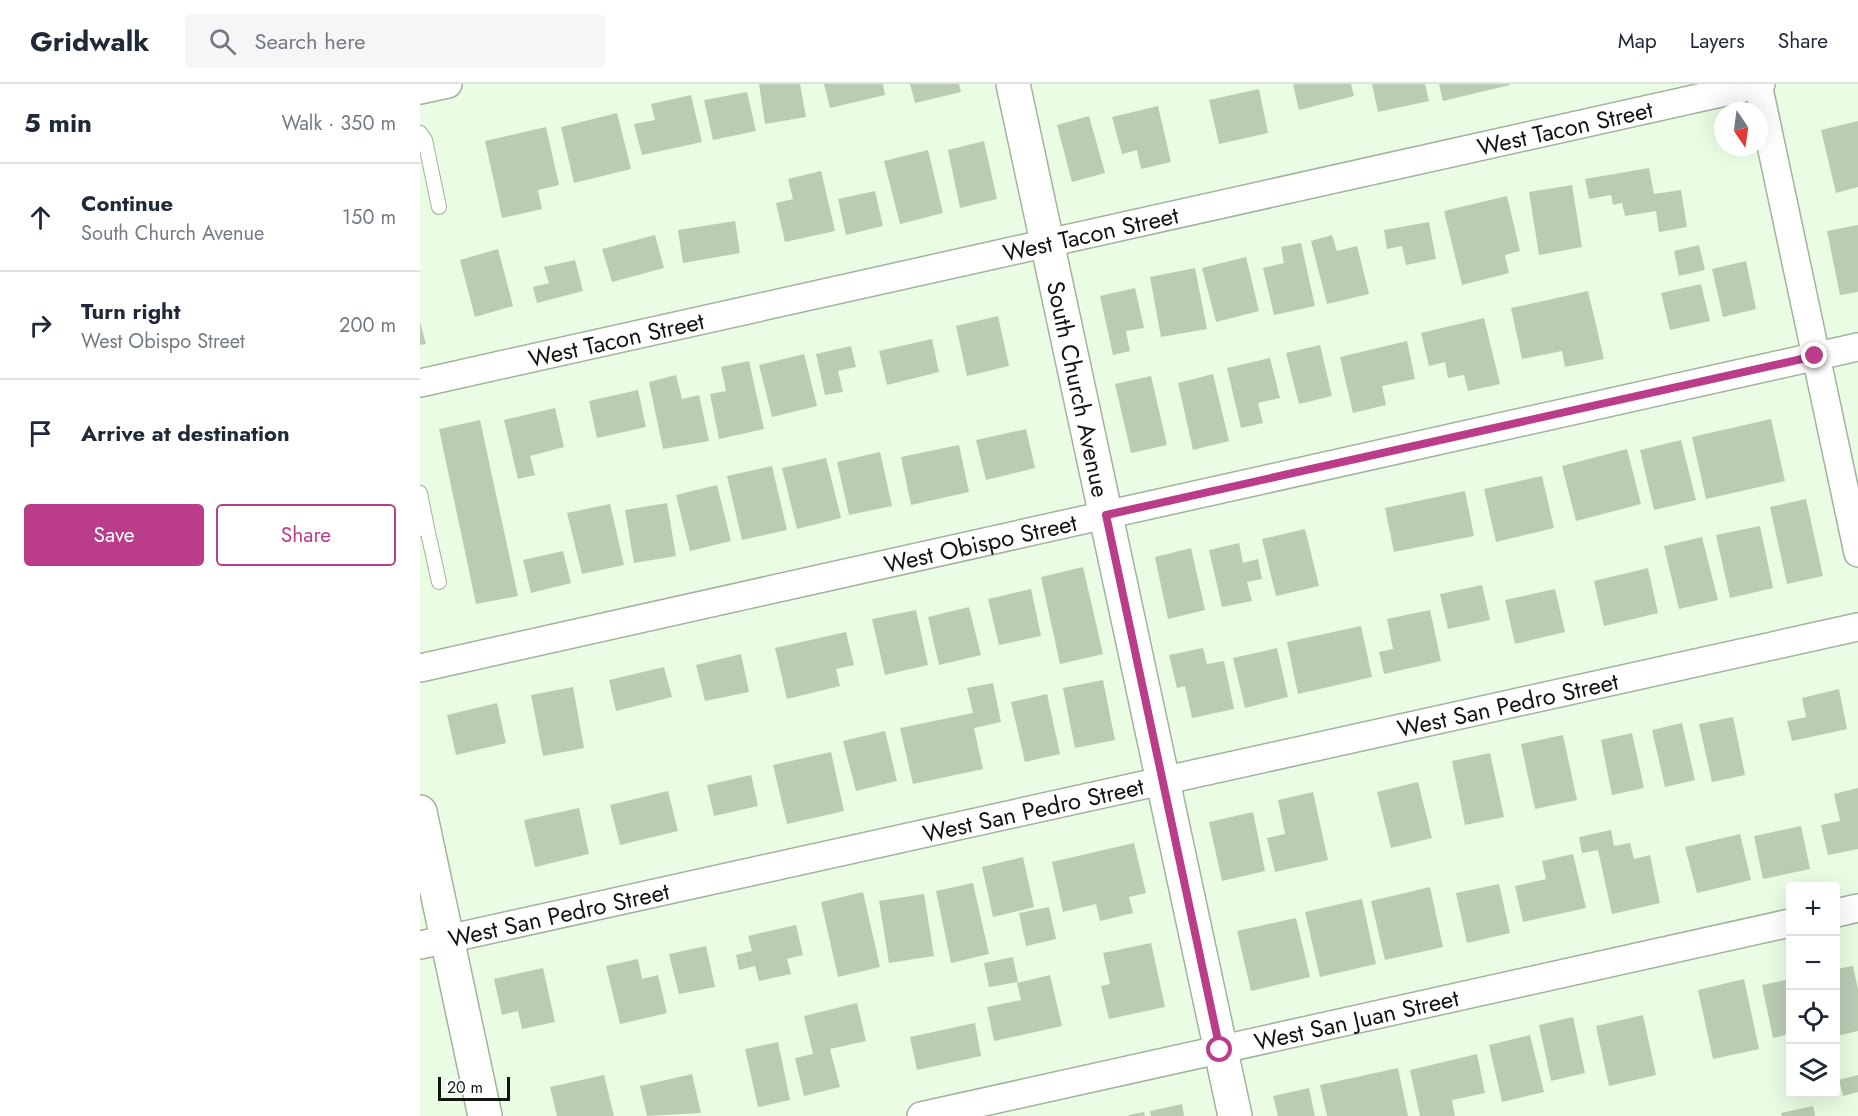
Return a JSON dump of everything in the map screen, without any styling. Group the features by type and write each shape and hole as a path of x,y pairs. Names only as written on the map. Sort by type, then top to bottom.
{"street":[{"path":"420,90 448,84"},
{"name":"South Church Avenue","path":"1013,84 1235,1116"},
{"path":"1759,84 1858,554"},
{"name":"West Tacon Street","path":"420,383 1759,84"},
{"name":"West Obispo Street","path":"420,668 1858,347"},
{"name":"West San Pedro Street","path":"434,942 1858,627"},
{"path":"420,812 434,942 485,1116"},
{"path":"1840,912 1858,908"},
{"name":"West San Juan Street","path":"921,1116 1786,924"}],"lane":[{"path":"420,133 425,140 440,207"},
{"path":"420,493 424,529 439,582"}],"building":[{"path":"759,84 800,84 806,117 765,124"},
{"path":"824,84 883,84 885,95 830,108"},
{"path":"910,84 959,84 961,92 915,103"},
{"path":"1293,84 1351,84 1354,96 1299,110"},
{"path":"1372,84 1425,84 1429,101 1378,112"},
{"path":"1439,84 1510,84 1510,85 1443,101"},
{"path":"1259,89 1268,133 1219,144 1209,100"},
{"path":"747,92 756,131 713,140 704,100"},
{"path":"691,95 702,142 642,155 634,124 655,120 651,104"},
{"path":"1158,106 1171,162 1141,169 1137,150 1122,154 1112,117"},
{"path":"617,113 631,169 574,183 561,127"},
{"path":"1089,116 1105,173 1072,182 1057,125"},
{"path":"1858,121 1858,187 1836,193 1821,130"},
{"path":"546,127 559,185 538,190 542,209 502,218 485,141"},
{"path":"984,141 997,199 960,208 948,150"},
{"path":"928,150 943,213 900,224 884,161"},
{"path":"1649,168 1654,194 1681,190 1687,227 1659,232 1656,211 1625,216 1622,203 1613,205 1611,195 1589,199 1585,179"},
{"path":"821,171 835,231 785,242 776,203 793,199 788,179"},
{"path":"1572,185 1582,247 1539,255 1529,192"},
{"path":"875,191 883,226 846,235 838,199"},
{"path":"1507,196 1520,251 1505,255 1509,273 1462,285 1444,211"},
{"path":"735,221 740,253 683,263 678,230"},
{"path":"1429,222 1436,259 1406,265 1402,246 1387,249 1384,230"},
{"path":"1858,225 1858,292 1840,295 1827,231"},
{"path":"655,235 664,268 612,282 602,249"},
{"path":"1332,235 1337,251 1357,246 1369,294 1327,304 1311,241"},
{"path":"1301,243 1315,306 1274,315 1263,268 1284,263 1281,247"},
{"path":"1699,245 1705,270 1679,276 1674,251"},
{"path":"498,249 513,306 475,317 460,260"},
{"path":"1246,257 1259,311 1216,322 1202,268"},
{"path":"575,260 583,291 537,303 533,287 549,283 544,267"},
{"path":"1746,261 1756,309 1723,317 1712,269"},
{"path":"1195,268 1207,329 1161,337 1150,277"},
{"path":"1701,284 1710,321 1670,330 1661,293"},
{"path":"1135,288 1144,328 1126,331 1130,351 1113,355 1100,296"},
{"path":"1588,291 1604,359 1565,367 1562,351 1522,359 1511,308"},
{"path":"998,316 1009,366 967,376 956,326"},
{"path":"1484,318 1500,384 1468,391 1464,375 1448,378 1445,362 1429,366 1421,333"},
{"path":"420,322 426,344 420,345"},
{"path":"932,339 939,372 887,385 879,351"},
{"path":"1407,341 1415,379 1382,386 1386,405 1353,413 1340,357"},
{"path":"1320,345 1332,396 1299,404 1286,353"},
{"path":"851,346 856,367 838,371 843,392 825,395 816,354"},
{"path":"804,354 817,406 772,417 759,365"},
{"path":"1270,358 1280,398 1258,403 1263,423 1241,428 1227,368"},
{"path":"749,361 764,429 719,439 710,394 726,391 721,367"},
{"path":"1213,374 1229,441 1193,450 1178,383"},
{"path":"676,375 682,399 699,395 709,441 663,449 649,382"},
{"path":"1151,376 1167,445 1131,453 1115,384"},
{"path":"638,390 646,427 597,438 589,401"},
{"path":"555,408 564,447 530,456 535,475 518,479 504,420"},
{"path":"1771,419 1785,481 1706,499 1692,437"},
{"path":"480,420 518,596 476,604 439,429"},
{"path":"1026,429 1035,468 986,480 976,440"},
{"path":"1681,440 1696,500 1654,510 1640,450"},
{"path":"959,445 969,492 911,505 901,457"},
{"path":"1627,449 1641,504 1576,521 1562,466"},
{"path":"880,452 892,506 849,515 837,462"},
{"path":"826,458 841,518 797,529 782,468"},
{"path":"772,466 787,530 742,540 727,476"},
{"path":"1542,476 1554,528 1496,542 1484,489"},
{"path":"717,485 731,541 690,551 676,495"},
{"path":"1465,491 1474,536 1394,552 1385,508"},
{"path":"1806,499 1823,576 1787,584 1770,507"},
{"path":"667,503 676,556 634,563 625,510"},
{"path":"610,504 624,565 582,574 567,513"},
{"path":"1760,526 1773,588 1730,598 1716,535"},
{"path":"1305,529 1319,586 1276,596 1262,539"},
{"path":"1702,537 1718,600 1679,609 1664,546"},
{"path":"1239,543 1243,563 1258,559 1262,579 1247,582 1252,601 1222,607 1209,550"},
{"path":"1191,548 1205,610 1168,619 1155,557"},
{"path":"563,551 571,583 531,593 523,560"},
{"path":"1083,567 1103,654 1060,664 1041,577"},
{"path":"1648,568 1658,613 1604,626 1594,581"},
{"path":"1482,585 1490,620 1448,629 1440,594"},
{"path":"1031,589 1041,636 999,645 988,599"},
{"path":"1555,589 1565,632 1515,644 1505,600"},
{"path":"969,607 981,655 939,665 928,617"},
{"path":"916,610 928,665 885,675 872,619"},
{"path":"1430,610 1441,661 1384,674 1379,652 1393,649 1387,619"},
{"path":"1361,626 1372,677 1298,694 1287,642"},
{"path":"846,632 854,665 836,669 840,686 787,699 775,648"},
{"path":"1203,648 1207,664 1224,661 1234,709 1192,718 1185,686 1177,688 1169,655"},
{"path":"1277,648 1288,697 1245,708 1233,658"},
{"path":"741,654 749,692 705,701 696,665"},
{"path":"664,667 672,697 616,711 609,680"},
{"path":"1103,680 1115,740 1075,748 1063,688"},
{"path":"993,683 1001,722 974,728 983,769 913,784 900,728 973,713 967,688"},
{"path":"573,687 584,748 543,756 531,695"},
{"path":"1839,689 1847,729 1792,741 1787,721 1806,717 1802,698"},
{"path":"1047,694 1060,754 1025,762 1011,702"},
{"path":"497,703 506,743 456,755 447,715"},
{"path":"1733,717 1745,775 1712,782 1699,724"},
{"path":"1682,723 1695,780 1665,787 1652,730"},
{"path":"885,731 897,781 856,791 843,741"},
{"path":"1632,733 1644,788 1612,795 1601,740"},
{"path":"1563,735 1577,800 1535,809 1521,744"},
{"path":"831,752 844,811 787,824 773,765"},
{"path":"1490,753 1504,817 1465,825 1452,761"},
{"path":"751,775 758,806 714,816 707,785"},
{"path":"1418,782 1432,838 1391,848 1377,792"},
{"path":"1858,788 1858,849 1828,855 1821,825 1840,821 1834,794"},
{"path":"668,791 678,831 620,845 610,805"},
{"path":"1313,792 1328,860 1275,872 1267,838 1285,834 1278,800"},
{"path":"579,808 589,854 535,867 524,820"},
{"path":"1253,812 1265,871 1222,881 1209,822"},
{"path":"1801,826 1810,869 1763,879 1754,836"},
{"path":"1611,830 1614,846 1630,843 1634,859 1650,855 1660,903 1612,914 1598,850 1582,853 1579,837"},
{"path":"1740,834 1751,880 1697,893 1685,847"},
{"path":"1134,843 1146,893 1129,897 1133,913 1100,921 1096,904 1063,912 1052,862"},
{"path":"1573,854 1586,908 1523,922 1515,886 1546,879 1542,861"},
{"path":"1023,857 1034,907 993,917 982,867"},
{"path":"973,883 989,954 951,963 936,891"},
{"path":"1499,884 1510,933 1467,943 1456,893"},
{"path":"1430,887 1443,947 1385,960 1371,901"},
{"path":"863,892 880,967 838,977 821,902"},
{"path":"924,894 934,956 889,963 879,901"},
{"path":"1362,899 1376,964 1320,977 1305,912"},
{"path":"1049,907 1056,939 1026,946 1019,913"},
{"path":"1296,918 1310,977 1251,991 1237,931"},
{"path":"796,925 803,955 787,959 791,974 759,981 755,966 739,970 736,955 752,951 748,936"},
{"path":"1151,943 1165,1007 1109,1019 1101,986 1110,984 1103,953"},
{"path":"706,946 715,987 679,994 669,954"},
{"path":"1013,957 1018,982 989,987 984,963"},
{"path":"638,959 642,979 658,975 667,1013 620,1024 606,966"},
{"path":"1853,966 1858,989 1858,1031 1840,1035 1840,990 1840,968"},
{"path":"543,968 555,1022 522,1029 518,1011 502,1015 494,979"},
{"path":"1050,975 1062,1026 994,1041 987,1007 1021,1000 1017,983"},
{"path":"1744,979 1759,1049 1713,1059 1698,990"},
{"path":"1786,980 1786,1035 1773,1038 1762,985"},
{"path":"857,1003 866,1041 830,1049 840,1087 804,1096 795,1058 813,1054 804,1016"},
{"path":"1643,1015 1656,1075 1609,1086 1596,1026"},
{"path":"1573,1017 1585,1073 1551,1081 1539,1025"},
{"path":"975,1023 981,1056 917,1070 910,1037"},
{"path":"1530,1035 1544,1092 1502,1102 1489,1045"},
{"path":"778,1042 790,1100 758,1107 745,1049"},
{"path":"1477,1054 1485,1093 1452,1100 1455,1116 1420,1116 1410,1070"},
{"path":"1398,1068 1408,1116 1327,1116 1320,1085"},
{"path":"692,1074 701,1113 647,1116 640,1086"},
{"path":"604,1075 614,1116 557,1116 550,1087"},
{"path":"1858,1075 1858,1092 1843,1096 1840,1080"},
{"path":"1309,1088 1315,1116 1278,1116 1273,1096"},
{"path":"1182,1104 1184,1116 1151,1116 1150,1111"},
{"path":"1813,1106 1815,1116 1782,1116 1781,1113"},
{"path":"1144,1112 1145,1116 1129,1116 1129,1115"}],"route":[{"path":"1220,1050 1106,515 1815,356"}]}
